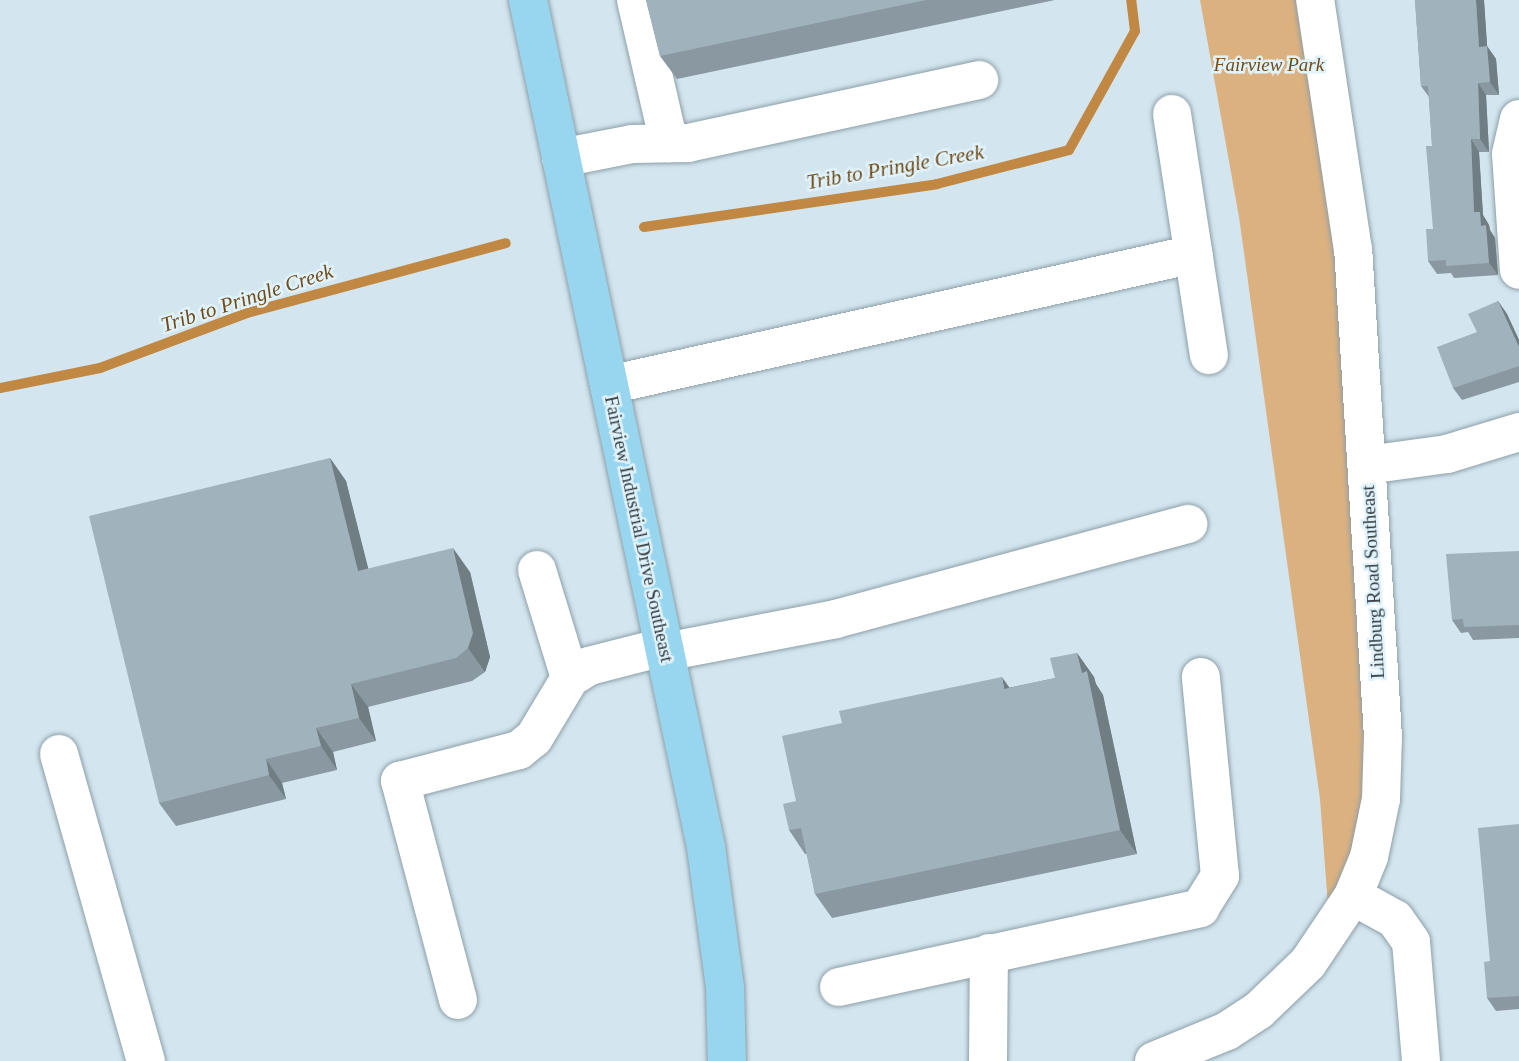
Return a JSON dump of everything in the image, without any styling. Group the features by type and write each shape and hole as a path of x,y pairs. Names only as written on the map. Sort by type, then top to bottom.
{"main road":[{"name":"Fairview Industrial Drive Southeast","path":"528,0 664,649 720,934 727,1061"}],"street":[{"path":"636,0 669,143"},
{"name":"Lindburg Road Southeast","path":"1154,1061 1227,1031 1259,1010 1308,963 1353,896 1376,829 1383,773 1353,250 1315,0"},
{"path":"561,158 632,144 688,143 979,80"},
{"path":"1172,114 1209,355"},
{"path":"1519,119 1511,154 1519,270"},
{"path":"608,385 1194,254"},
{"path":"1367,465 1447,454 1519,432"},
{"path":"458,1000 400,781 519,750 534,738 570,678 589,666 664,649 836,619 1188,524"},
{"path":"537,570 570,678"},
{"path":"839,987 1200,908 1220,876 1201,677"},
{"path":"59,754 146,1061"},
{"path":"1353,896 1395,919 1411,942 1421,1061"},
{"path":"988,1061 989,953"}],"green space":[{"name":"Fairview Park","path":"1200,0 1315,0 1383,737 1330,933 1320,799 1239,217"}],"building":[{"path":"646,0 926,0 660,56"},
{"path":"1415,0 1476,0 1479,47 1487,46 1490,82 1478,83 1480,139 1471,139 1474,212 1480,212 1481,226 1486,225 1489,263 1446,266 1446,260 1428,261 1426,229 1433,229 1426,146 1432,146 1428,86 1421,86"},
{"path":"1498,301 1519,347 1519,366 1453,388 1437,347 1477,332 1468,314"},
{"path":"330,458 358,571 453,548 473,633 468,648 456,658 351,684 359,718 316,728 321,746 266,759 269,775 159,803 89,516"},
{"path":"1519,551 1519,625 1464,627 1463,619 1452,620 1446,554"},
{"path":"1077,653 1082,673 1087,671 1120,830 815,894 801,828 789,830 783,804 796,801 782,736 842,723 839,711 1002,677 1004,689 1055,678 1050,658"},
{"path":"1519,824 1519,996 1487,998 1484,962 1490,961 1478,828"}],"waterway":[{"name":"Trib to Pringle Creek","path":"644,227 937,184 1069,150 1135,31 1131,0"},
{"name":"Trib to Pringle Creek","path":"0,388 100,368 247,313 506,243"}]}
